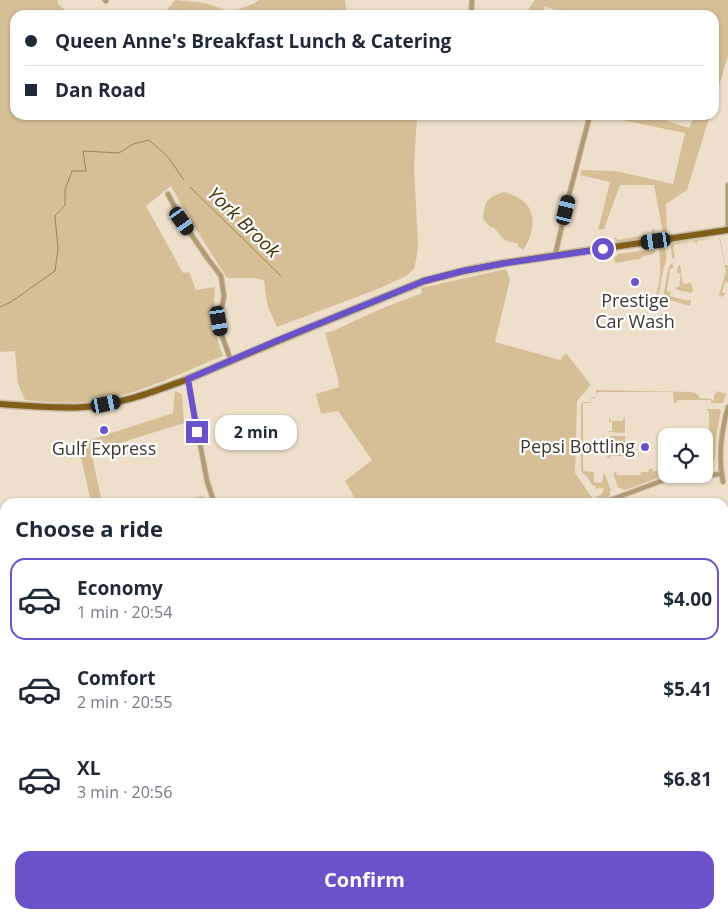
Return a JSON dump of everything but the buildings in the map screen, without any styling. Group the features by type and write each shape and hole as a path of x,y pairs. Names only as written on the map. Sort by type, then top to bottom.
{"main road":[{"path":"0,404 85,407 106,404 141,395 188,379 424,281 463,271 728,230"}],"street":[{"path":"555,256 589,120"},
{"path":"728,185 728,230"},
{"path":"168,194 182,221 221,276 224,296 219,321 221,333 231,361"},
{"path":"188,379 206,474 213,498"},
{"path":"723,482 721,474 721,443 728,407"},
{"path":"615,498 670,479 721,474"}],"shaded area":[{"path":"0,0 58,0 58,4 65,10 10,10 10,120 417,120 414,167 418,245 414,269 406,276 378,289 277,327 267,304 264,280 227,278 171,186 146,206 183,273 189,272 196,290 215,287 213,327 223,356 128,394 95,401 52,402 25,400 18,384 15,351 0,352"},
{"path":"175,0 205,3 225,10 167,10"},
{"path":"259,0 345,0 346,10 236,10"},
{"path":"535,0 728,0 728,56 719,86 719,10 555,10 545,6 544,10 528,10"},
{"path":"621,120 664,120 689,128 693,120 708,120 687,190 666,204 667,232 663,233 654,185 620,185 604,229 598,230 610,182 580,175 582,170 615,171 673,184 685,133"},
{"path":"504,192 522,200 527,205 532,217 532,231 523,250 517,243 508,242 503,239 483,219 486,204 490,198"},
{"path":"655,229 655,235 652,238 619,243 614,238 616,237 617,240 653,234 652,230"},
{"path":"717,237 697,241 697,245 694,241 674,245 675,257 674,259 672,258 671,247 673,243"},
{"path":"719,237 725,265 728,265 728,283 725,282 722,292 726,294 721,297 719,295 726,272"},
{"path":"663,244 666,260 658,298 655,298 660,279 659,245"},
{"path":"653,249 656,251 653,254 640,259 615,263 614,258 618,254"},
{"path":"673,263 673,268 670,269 667,291 671,292 670,296 688,301 691,299 690,306 663,298 668,269"},
{"path":"680,265 683,284 691,283 693,291 691,293 676,289 676,287 679,287 681,274 677,273 678,266"},
{"path":"506,269 510,280 495,342 560,360 566,353 591,385 577,401 575,473 592,498 355,498 345,481 372,460 338,411 321,414 316,394 339,387 325,333 422,293 421,288"},
{"path":"596,390 691,392 696,393 700,398 711,399 713,401 716,391 726,394 723,403 711,403 711,400 677,400 677,403 674,403 673,392 597,392 596,398 591,398 591,403 583,403 583,471 594,472 594,482 602,483 604,472 611,490 609,497 606,498 597,498 596,496 601,495 604,488 595,488 581,471 581,405 583,402 590,402 591,397 596,397"},
{"path":"175,391 182,394 184,423 91,452 101,498 90,498 78,444 173,413"},
{"path":"719,409 721,411 713,464 713,428 709,428 709,411 706,410"},
{"path":"625,417 625,433 609,432 612,431 612,422 609,422 609,418 610,421 623,421"},
{"path":"612,436 625,436 625,456 611,456 610,459 607,457 607,455 612,455 612,440 608,438"},
{"path":"652,468 653,471 658,471 658,478 625,490 618,487 614,473 616,472 617,475 640,475 641,472 648,472"}],"waterway":[{"name":"York Brook","path":"0,307 11,302 55,271 58,249 55,216 65,205 65,190 72,171 86,171 83,151 119,153 133,144 149,140 168,157 184,180"},
{"name":"York Brook","path":"190,187 281,276"}],"place":[{"name":"Prestige Car Wash","path":"635,282"},
{"name":"Gulf Express","path":"104,430"},
{"name":"Pepsi Bottling","path":"645,447"}],"route":[{"path":"197,432 188,379 424,281 506,263 603,249"}]}
